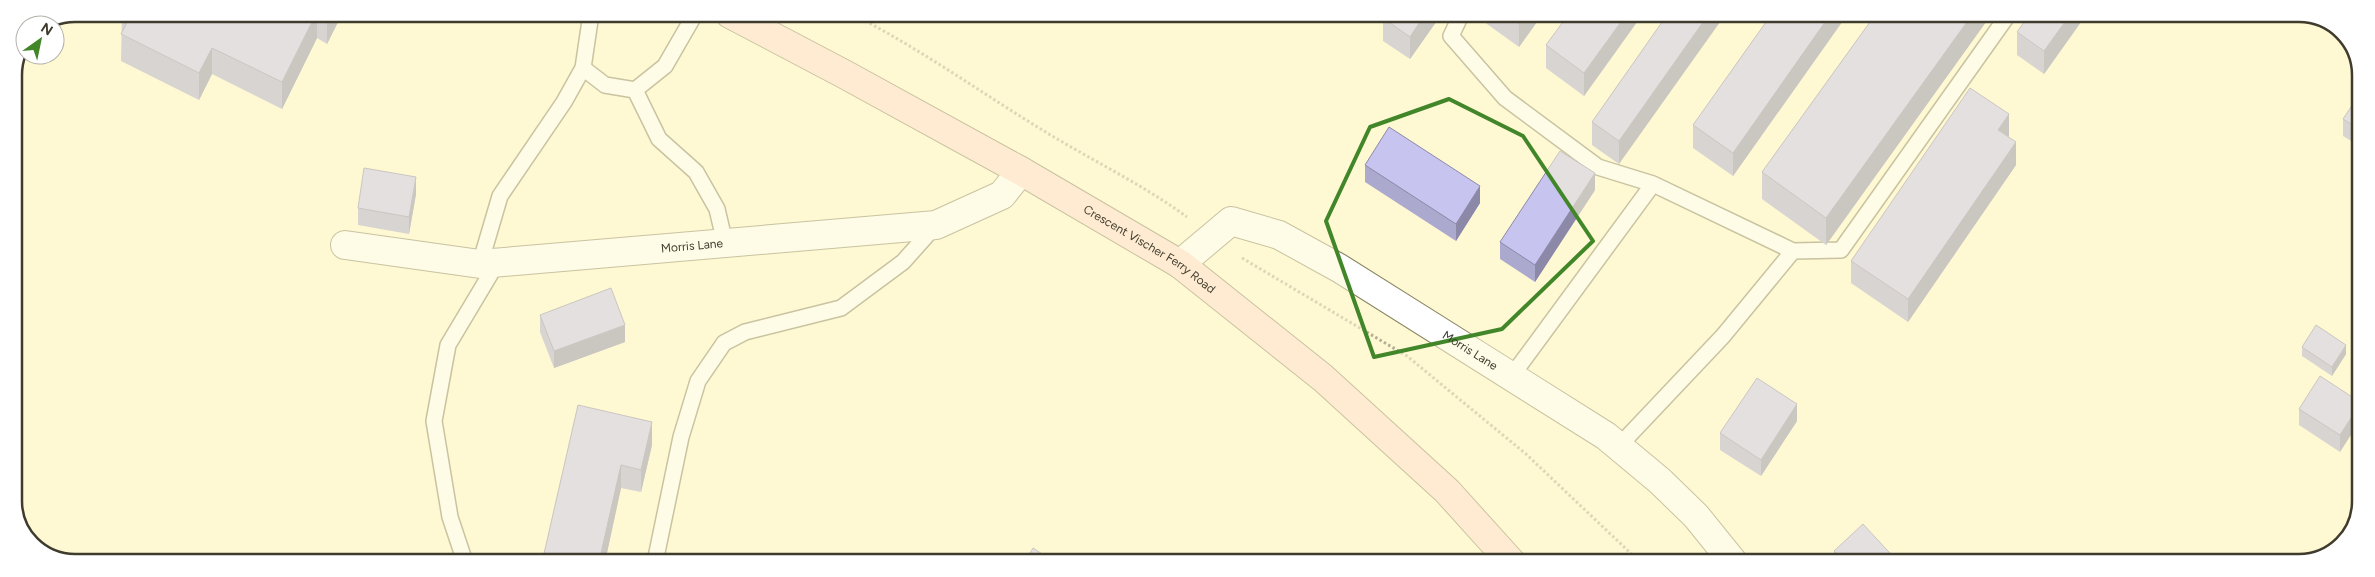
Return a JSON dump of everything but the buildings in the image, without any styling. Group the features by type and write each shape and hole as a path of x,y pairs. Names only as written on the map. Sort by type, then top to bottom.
{"main road":[{"name":"Crescent Vischer Ferry Road","path":"751,22 1020,171 1180,264 1323,378 1447,491 1504,554"}],"street":[{"name":"Morris Lane","path":"345,245 488,264 936,225 1002,195 1020,171"},
{"name":"Morris Lane","path":"1180,264 1231,220 1279,235 1339,268 1606,436 1660,481 1696,516 1727,554"}],"lane":[{"path":"462,554 450,517 434,421 448,345 488,264 500,196 564,102 583,68 590,22"},
{"path":"583,68 605,85 635,90 665,66 690,22"},
{"path":"1457,22 1451,36 1505,98 1598,167 1653,184 1793,251 1841,250 2003,22"},
{"path":"635,90 659,139 696,172 717,209 725,243"},
{"path":"1511,376 1653,184"},
{"path":"657,554 681,437 698,382 724,343 745,332 841,308 868,290 903,262 936,225"},
{"path":"1618,447 1723,336 1793,251"}],"path":[{"path":"868,22 1044,131 1164,201 1241,258 1407,356 1526,454 1632,554"}],"highlighted area":[{"path":"1449,99 1523,136 1593,241 1502,329 1374,357 1326,221 1370,127"}]}
